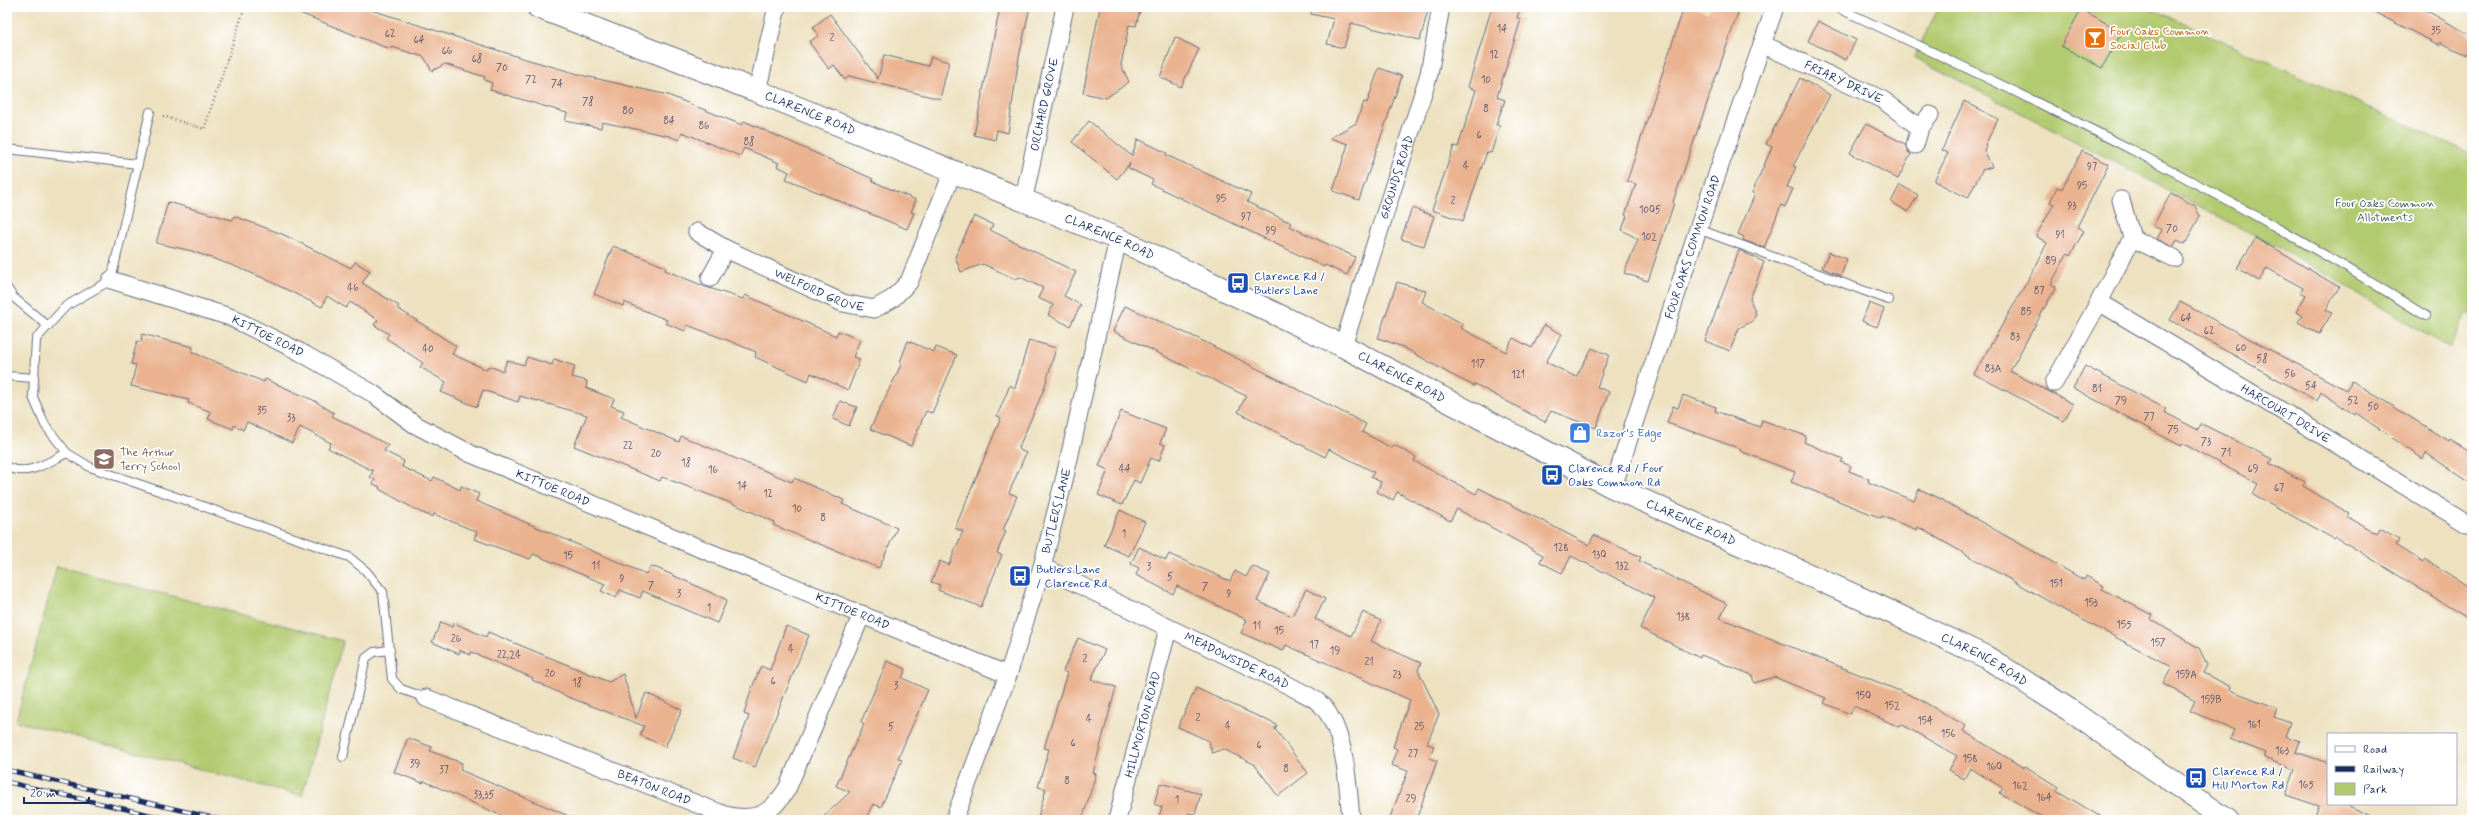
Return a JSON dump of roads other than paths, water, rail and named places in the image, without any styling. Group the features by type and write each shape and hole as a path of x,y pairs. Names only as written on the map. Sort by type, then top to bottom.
{"street":[{"name":"CLARENCE ROAD","path":"538,7 567,12 952,171 1023,202 1118,239 1343,346 1613,487 1880,607 1986,657 2068,710 2227,820"},
{"path":"757,91 777,7"},
{"name":"ORCHARD GROVE","path":"1023,202 1064,7"},
{"name":"GROUNDS ROAD","path":"1343,346 1429,74 1441,7"},
{"name":"FOUR OAKS COMMON ROAD","path":"1613,487 1698,229 1775,7"},
{"name":"FRIARY DRIVE","path":"1762,44 1883,100 1925,122 1915,145"},
{"name":"WELFORD GROVE","path":"697,232 726,249 843,303 874,309 892,299 909,282 952,171"},
{"path":"2054,383 2099,302 2132,238 2121,200"},
{"path":"2132,238 2174,258"},
{"name":"BUTLERS LANE","path":"954,820 1008,675 1042,567 1065,476 1118,239"},
{"path":"710,278 726,249"},
{"name":"KITTOE ROAD","path":"111,280 230,317 300,352 372,393 414,424 442,440 1008,675"},
{"name":"HARCOURT DRIVE","path":"2099,302 2292,417 2472,527"},
{"name":"MEADOWSIDE ROAD","path":"1042,567 1168,629 1290,686 1318,702 1335,726 1343,751 1351,820"},
{"name":"BEATON ROAD","path":"426,698 725,815 742,819 758,817 770,809 787,789 862,614"},
{"name":"HILLMORTON ROAD","path":"1117,820 1168,629"}],"lane":[{"path":"1836,7 2086,125 2347,266 2426,316"},
{"path":"150,112 111,280 66,306 36,339 32,397 45,425 67,453 90,467 349,557 366,571 383,592 392,679 401,689 426,698"},
{"path":"7,149 138,164"},
{"path":"1698,229 1889,300"},
{"path":"7,288 13,297 48,326"},
{"path":"7,376 34,378"},
{"path":"7,468 13,470 32,470 67,453"},
{"path":"343,757 366,658 374,652 390,650"}],"railway":[{"path":"7,770 223,820"},
{"path":"7,782 173,820"}],"place":[{"name":"Four Oaks Common Social Club","path":"2095,38"},
{"name":"Clarence Rd / Butlers Lane","path":"1238,283"},
{"name":"Razor's Edge","path":"1580,433"},
{"name":"The Arthur Terry School","path":"104,459"},
{"name":"Clarence Rd / Four Oaks Common Rd","path":"1552,475"},
{"name":"Butlers Lane / Clarence Rd","path":"1020,576"},
{"name":"Clarence Rd / Hill Morton Rd","path":"2196,778"}],"park label":[{"name":"Four Oaks Common Allotments","path":"2385,210"}]}
